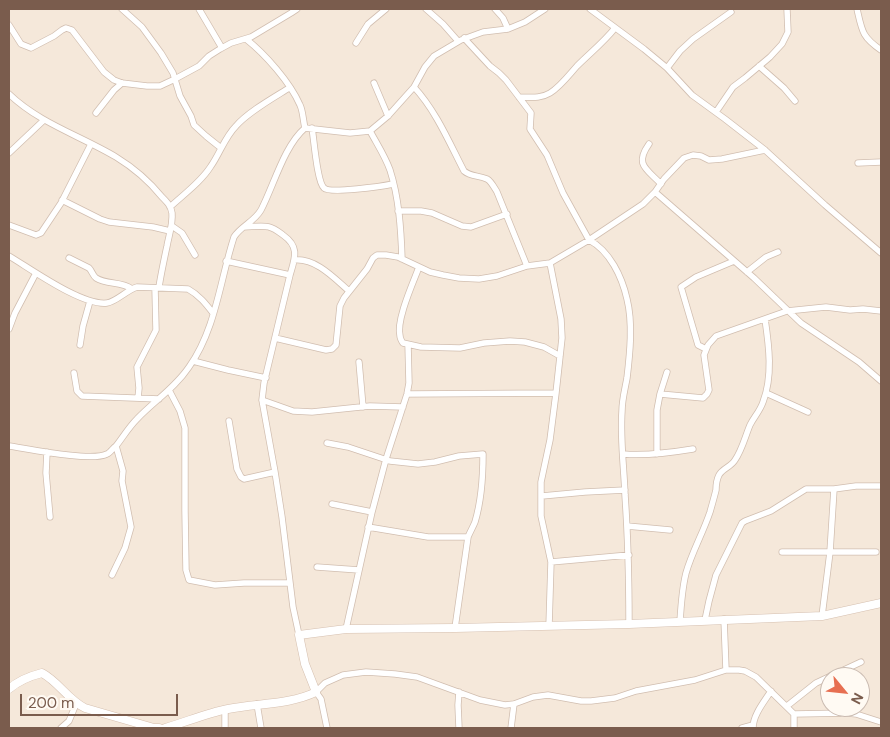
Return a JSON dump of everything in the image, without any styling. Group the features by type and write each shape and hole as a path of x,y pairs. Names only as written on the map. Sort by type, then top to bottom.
{"street":[{"path":"122,9 142,27 161,53 176,79 180,96 194,125 221,148"},
{"path":"199,9 222,48"},
{"path":"9,25 21,44 31,48 69,28 104,72 114,80 122,83 160,86 199,66 209,56 222,48 251,37 297,9"},
{"path":"356,43 368,24 386,9"},
{"path":"426,9 499,72 528,108 531,113 530,129 547,155 563,193 589,240 602,248 613,262 627,298 631,319 629,358 622,411 629,624"},
{"path":"495,9 503,18 508,29"},
{"path":"9,446 92,457 107,454 116,446 138,418 179,381 193,360 206,334 213,313 234,237 238,231 253,221 260,212 297,135 305,128 350,133 370,131 388,116 414,87 425,67 434,56 461,40 483,32 508,29 525,22 545,9"},
{"path":"590,9 667,68 692,95 765,150 881,253"},
{"path":"716,112 733,86 770,57 782,44 788,32 787,9"},
{"path":"857,9 860,25 865,37 881,50"},
{"path":"667,68 680,51 692,40 731,12"},
{"path":"519,97 535,98 557,88 615,28"},
{"path":"246,39 267,59 289,88 300,106 305,128"},
{"path":"759,66 784,88 795,102"},
{"path":"96,112 122,83"},
{"path":"374,83 388,116"},
{"path":"414,87 423,97 440,125 468,176 488,179 492,183 507,214 527,266"},
{"path":"170,207 203,177 229,134 239,123 289,88"},
{"path":"9,94 44,120 136,170 157,190 170,207 172,215 171,229 157,288 156,330 137,367 138,398"},
{"path":"528,108 535,98"},
{"path":"9,153 44,120"},
{"path":"312,128 322,188 328,191 363,189 393,184"},
{"path":"370,131 382,151 393,184 402,243 402,259"},
{"path":"9,225 36,235 41,233 62,200 91,144"},
{"path":"649,144 642,153 641,161 644,168 661,184"},
{"path":"275,338 326,350 336,345 340,306 349,291 377,255 402,259 430,272 460,278 479,279 497,276 527,266 550,263 643,204 684,158 692,155 709,160 722,160 765,150"},
{"path":"858,163 881,162"},
{"path":"655,192 747,272 801,323 859,362 881,381"},
{"path":"62,200 109,222 171,229 182,234 195,255"},
{"path":"398,211 432,213 471,228 507,214"},
{"path":"244,227 267,226 273,228 292,243 295,250 262,400 275,472 293,607 305,664 316,692 321,699 327,728"},
{"path":"747,272 766,257 778,252"},
{"path":"9,256 36,273 90,301 112,302 132,288 138,287 188,289 201,298 213,313"},
{"path":"69,258 90,268 95,277 132,288"},
{"path":"294,260 302,259 320,267 349,291"},
{"path":"706,349 698,345 682,287 696,277 734,261"},
{"path":"226,262 290,275"},
{"path":"549,626 551,562 542,516 541,482 550,440 562,338 561,319 550,263"},
{"path":"419,267 405,302 400,326 400,337 403,343 421,347 460,348 484,343 525,342 544,347 560,356"},
{"path":"9,328 36,273"},
{"path":"80,345 90,301"},
{"path":"660,394 703,398 707,394 709,390 704,355 708,345 716,336 787,311 826,307 881,311"},
{"path":"680,622 682,592 687,572 709,514 718,476 736,460 752,422 761,409 766,394 770,366 766,319"},
{"path":"346,629 368,527 386,459 408,394 408,344"},
{"path":"193,360 266,378"},
{"path":"359,362 363,407"},
{"path":"657,454 657,410 666,372"},
{"path":"74,373 77,391 82,396 159,400"},
{"path":"169,390 180,411 185,428 184,511 186,570 189,580 214,585 290,583"},
{"path":"408,394 556,393"},
{"path":"766,394 808,412"},
{"path":"262,400 292,411 312,412 363,407 403,407"},
{"path":"229,421 237,469 241,477 244,479 275,472"},
{"path":"327,443 348,447 396,462 418,464 459,456 483,454 483,472 479,499 475,523 468,537 455,628"},
{"path":"112,575 125,548 131,527 122,481 123,471 116,446"},
{"path":"623,454 657,454 693,450"},
{"path":"47,452 46,473 50,517"},
{"path":"705,620 716,575 742,523 771,511 806,489 881,486"},
{"path":"822,616 830,552 834,489"},
{"path":"542,496 625,490"},
{"path":"332,504 372,512"},
{"path":"627,526 670,530"},
{"path":"368,527 428,537 468,537"},
{"path":"782,552 876,552"},
{"path":"551,562 628,555"},
{"path":"317,567 358,570"},
{"path":"299,635 346,629 629,624 822,616 881,603"},
{"path":"724,619 726,670"},
{"path":"787,706 816,683 861,662"},
{"path":"165,728 225,709 288,701 307,696 316,692 325,683 343,675 366,672 417,677 480,700 505,705 514,704 533,697 548,696 581,701 615,698 636,691 694,680 726,670 739,670 756,677 794,714 794,728"},
{"path":"9,689 15,684 42,673 50,677 76,704 146,727 159,728"},
{"path":"742,728 753,726 760,707 771,691"},
{"path":"458,728 459,692"},
{"path":"61,728 69,721 76,704"},
{"path":"257,704 261,728"},
{"path":"511,728 514,704"},
{"path":"225,709 225,728"},
{"path":"794,714 856,714 881,722"}],"shaded area":[{"path":"9,9 881,9 881,728 9,728"}]}
